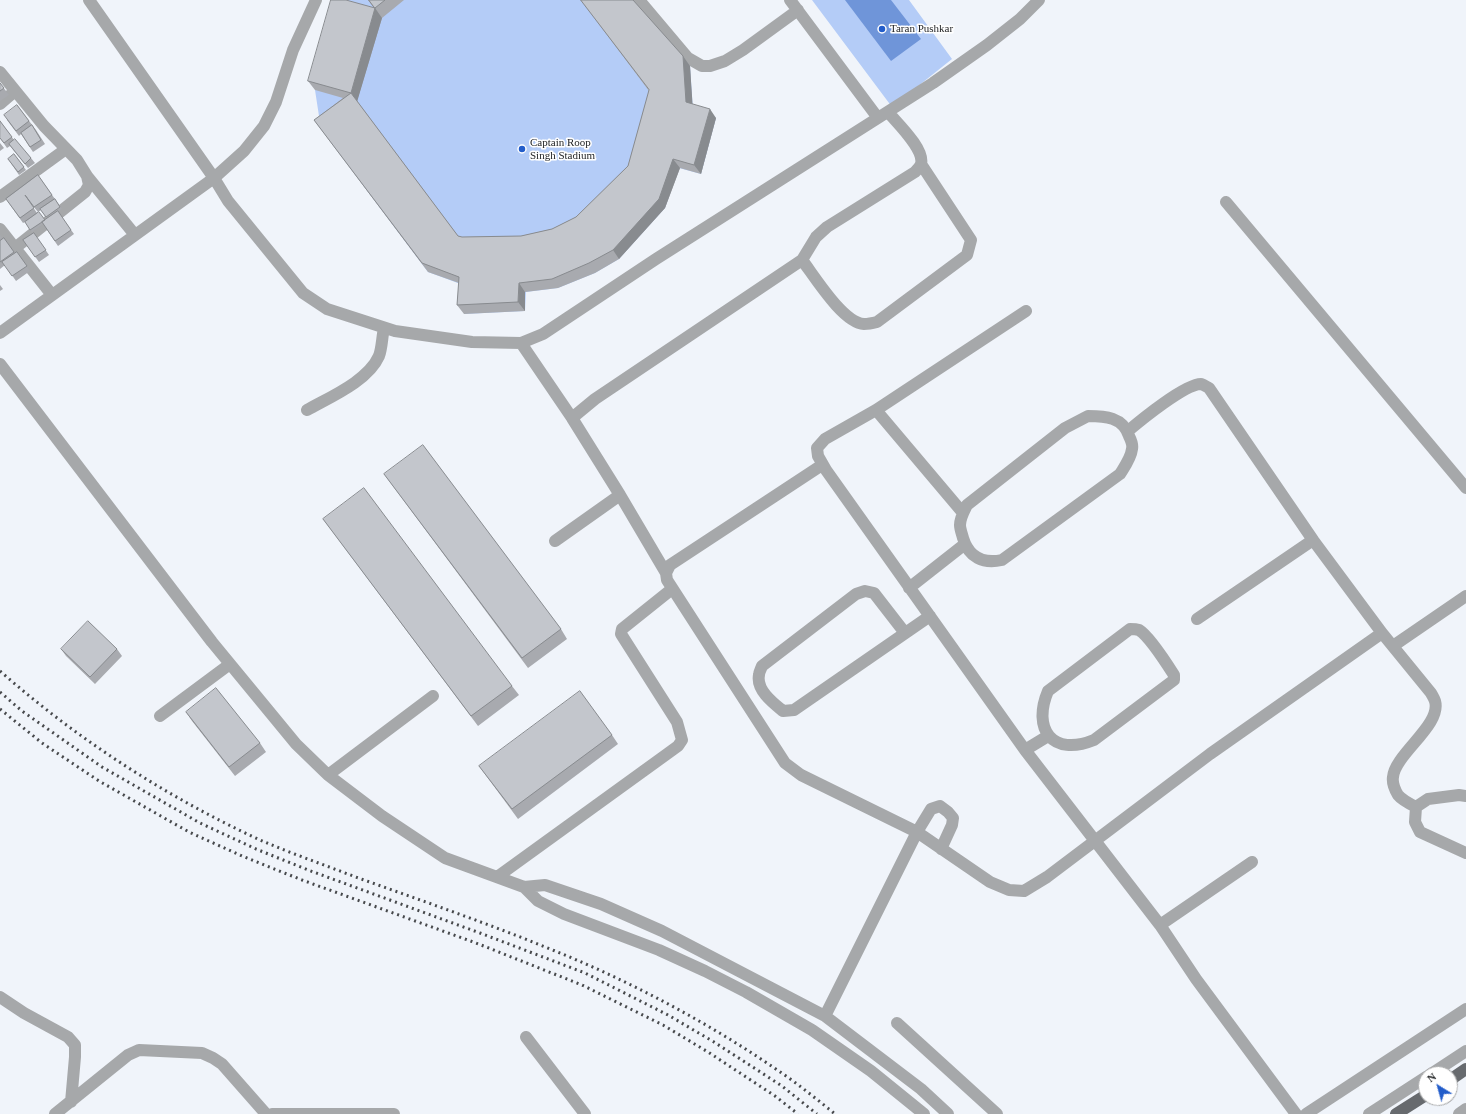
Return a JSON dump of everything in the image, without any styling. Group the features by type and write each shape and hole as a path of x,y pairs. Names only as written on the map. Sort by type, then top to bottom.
{"main road":[{"path":"1396,1114 1418,1100"}],"street":[{"path":"89,0 214,178 228,201 303,293 327,309 395,331 472,342 521,344 543,334 663,254 933,83 987,45 1020,19 1039,0"},
{"path":"0,333 214,178 244,151 264,126 276,102 293,50 316,0"},
{"path":"639,0 688,58 702,66 710,66 743,50 798,10"},
{"path":"790,0 883,115 916,146 920,155 921,164 971,240 967,255 877,322 863,324 852,320 839,309 802,260"},
{"path":"0,72 44,126 77,160 87,176 135,234"},
{"path":"0,104 15,91"},
{"path":"0,197 66,149"},
{"path":"572,418 595,399 802,260 816,237 827,227 915,172 921,164"},
{"path":"15,248 85,192 89,185 87,176"},
{"path":"1226,202 1466,488"},
{"path":"0,229 52,295"},
{"path":"1026,311 876,410 825,439 818,448 818,456 822,465 1025,750 1097,841 1160,925 1196,979 1296,1114"},
{"path":"307,410 355,384 368,371 379,356 384,328"},
{"path":"521,344 572,418 666,573 667,580 672,589 785,763 801,775 917,832 990,882 1009,890 1024,890 1047,877 1097,841 1210,754 1382,633"},
{"path":"0,364 212,642 296,744 328,775 382,816 445,858 524,887 538,901 564,914 659,950 746,992 812,1030 871,1071 924,1114"},
{"path":"1128,431 1165,403 1192,386 1202,384 1209,388 1313,540 1435,701 1435,711 1430,723 1395,769 1392,778 1394,787 1399,796 1416,807"},
{"path":"876,410 962,514"},
{"path":"1088,416 1105,416 1116,419 1128,431 1133,447 1129,459 1120,474 1002,560 991,562 981,560 970,553 965,544 960,526 962,514 967,505 1065,428 1088,416"},
{"path":"666,573 670,565 822,465"},
{"path":"555,541 620,495"},
{"path":"1197,619 1313,540"},
{"path":"909,588 965,544"},
{"path":"497,877 678,746 682,740 677,722 621,634 622,629 672,589"},
{"path":"905,633 874,592 865,591 856,594 762,666 758,676 760,687 774,704 783,711 794,710 930,616"},
{"path":"1393,646 1466,596"},
{"path":"1130,629 1136,629 1147,637 1174,675 1174,680 1094,740 1083,745 1073,746 1055,741 1048,736 1043,722 1043,703 1048,690 1130,629"},
{"path":"160,716 230,664"},
{"path":"328,775 433,696"},
{"path":"1025,750 1048,736"},
{"path":"1416,807 1428,799 1459,795 1466,796"},
{"path":"825,1016 917,832 931,809 940,806 948,812 952,818 952,825 941,849"},
{"path":"1416,807 1415,822 1420,832 1466,853"},
{"path":"1160,925 1252,862"},
{"path":"524,887 545,885 608,907 662,931 825,1016 921,1089 948,1114"},
{"path":"0,997 24,1013 68,1037 74,1046 75,1056 71,1102"},
{"path":"1306,1114 1466,1009"},
{"path":"897,1023 997,1114"},
{"path":"526,1037 585,1114"},
{"path":"55,1114 128,1055 139,1050 202,1053 222,1064 266,1114"},
{"path":"1443,1066 1466,1051"},
{"path":"1369,1114 1418,1082"},
{"path":"1459,1114 1466,1109"},
{"path":"272,1114 394,1114"}],"shaded area":[{"name":"Captain Roop Singh Stadium","path":"342,0 631,0 690,66 693,111 716,118 701,174 679,168 665,208 619,259 595,273 558,288 526,292 525,311 464,314 466,286 428,272 321,129 315,90 339,5"},
{"name":"Taran Pushkar","path":"812,0 909,0 952,59 892,107"},
{"path":"845,0 891,0 921,39 891,61"}],"building":[{"path":"331,0 346,0 375,8 351,93 308,81"},
{"path":"369,0 385,0 375,8"},
{"path":"581,0 633,0 683,56 686,102 710,109 694,165 673,159 659,199 613,250 589,263 552,279 519,283 518,302 457,305 459,277 422,263 314,120 351,93 458,236 521,236 552,229 576,217 628,166 649,90"},
{"path":"0,83 4,88 0,91"},
{"path":"17,105 29,121 16,131 4,115"},
{"path":"0,121 12,137 4,143 0,138"},
{"path":"32,125 41,140 30,147 21,133"},
{"path":"15,139 31,158 25,164 9,144"},
{"path":"14,154 24,167 18,172 8,159"},
{"path":"38,175 52,195 34,207 25,195 34,208 20,218 6,199"},
{"path":"55,199 60,207 46,217 40,209"},
{"path":"58,211 71,230 55,241 42,222"},
{"path":"39,212 45,220 30,230 25,222"},
{"path":"34,233 46,250 35,257 23,240"},
{"path":"4,238 14,252 0,262 0,241"},
{"path":"17,252 27,266 12,276 2,262"},
{"path":"423,445 561,629 522,658 384,474"},
{"path":"364,488 512,686 471,716 323,519"},
{"path":"88,621 117,649 90,677 61,649"},
{"path":"216,688 260,743 229,767 186,712"},
{"path":"580,691 612,735 512,809 479,766"}],"railway":[{"path":"0,671 29,696 91,743 190,805 271,845 499,929 586,964 638,988 689,1015 738,1044 792,1081 835,1114"},
{"path":"0,692 22,711 102,767 200,823 256,849 308,870 585,973 668,1015 714,1042 782,1086 817,1114"},
{"path":"0,709 42,743 99,781 189,832 242,856 302,880 476,943 582,985 663,1025 708,1052 775,1096 798,1114"}],"place":[{"name":"Taran Pushkar","path":"882,29"},
{"name":"Captain Roop Singh Stadium","path":"522,149"}]}
